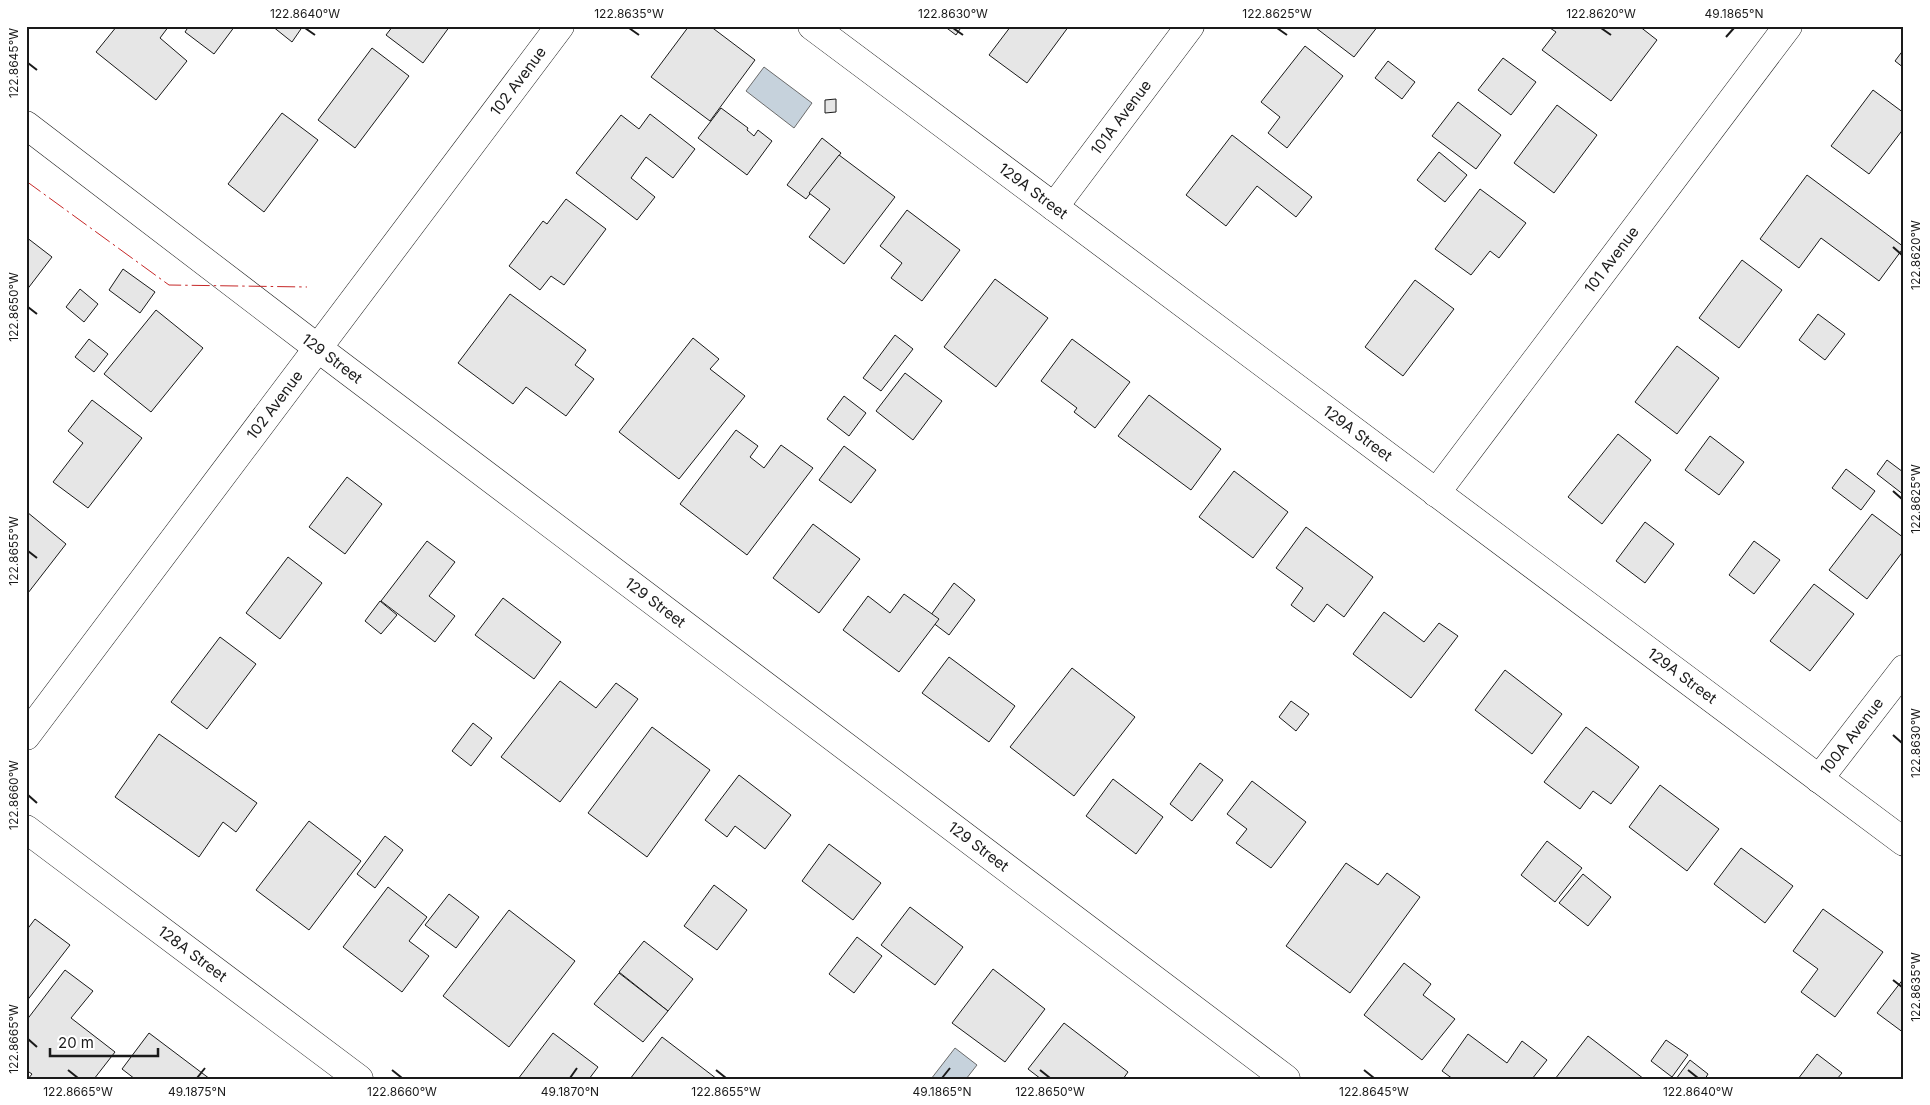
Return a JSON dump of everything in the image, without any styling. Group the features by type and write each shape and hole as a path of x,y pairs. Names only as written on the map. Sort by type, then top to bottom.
{"street":[{"name":"102 Avenue","path":"26,736 319,349 560,26"},
{"name":"129A Street","path":"812,26 1904,842"},
{"name":"101A Avenue","path":"1054,207 1190,26"},
{"name":"101 Avenue","path":"1436,493 1788,26"},
{"name":"129 Street","path":"26,125 319,349 1286,1079"},
{"name":"100A Avenue","path":"1819,779 1904,669"},
{"name":"128A Street","path":"26,829 359,1079"}],"shaded area":[{"path":"764,67 812,103 794,128 746,91"},
{"path":"955,1048 977,1065 966,1079 931,1079"}],"building":[{"path":"117,26 169,26 160,38 187,61 156,100 96,52"},
{"path":"189,26 235,26 214,54 185,32"},
{"path":"272,26 303,26 292,42"},
{"path":"393,26 450,26 423,63 386,35"},
{"path":"689,26 710,26 755,60 710,121 651,77"},
{"path":"944,26 962,26 956,35"},
{"path":"1011,26 1069,26 1027,83 989,55"},
{"path":"1318,26 1378,26 1354,57 1316,28"},
{"path":"1547,26 1639,26 1657,40 1611,101 1542,50 1556,32"},
{"path":"1305,46 1343,76 1287,148 1268,133 1280,117 1261,102"},
{"path":"372,48 409,76 355,148 318,120"},
{"path":"1904,49 1904,68 1895,61"},
{"path":"1503,58 1536,82 1511,115 1478,90"},
{"path":"1388,61 1415,82 1402,99 1375,78"},
{"path":"1873,90 1904,113 1904,128 1869,174 1831,146"},
{"path":"836,99 836,112 825,113 825,100"},
{"path":"1458,102 1501,135 1476,169 1432,136"},
{"path":"1557,105 1597,135 1554,193 1514,163"},
{"path":"721,108 748,128 747,130 754,136 758,130 772,141 747,175 698,138"},
{"path":"282,113 318,140 264,212 228,184"},
{"path":"650,114 695,149 673,178 646,157 631,178 655,197 637,220 576,173 621,115 639,129"},
{"path":"1232,135 1312,197 1296,217 1257,186 1226,226 1186,195"},
{"path":"822,138 841,153 806,199 787,185"},
{"path":"1439,152 1467,175 1445,202 1417,180"},
{"path":"839,155 895,197 844,264 809,237 830,209 809,193"},
{"path":"1807,175 1904,247 1879,281 1821,238 1799,268 1760,239"},
{"path":"1480,189 1526,223 1499,258 1490,251 1471,275 1435,249"},
{"path":"566,199 606,229 564,285 551,276 540,290 509,266 543,221 547,224"},
{"path":"907,210 960,250 922,301 891,278 902,263 880,246"},
{"path":"26,237 52,257 26,291"},
{"path":"1742,260 1782,290 1739,348 1699,318"},
{"path":"123,269 155,292 140,313 109,290"},
{"path":"995,279 1048,318 996,387 944,347"},
{"path":"1415,280 1454,309 1403,376 1365,347"},
{"path":"80,289 98,304 84,322 66,307"},
{"path":"510,294 586,350 575,365 594,379 566,416 526,387 513,404 458,363"},
{"path":"156,310 203,348 151,412 104,374"},
{"path":"1818,314 1845,334 1825,360 1799,340"},
{"path":"895,335 913,349 881,391 863,378"},
{"path":"693,338 719,359 710,369 745,396 679,479 619,432"},
{"path":"89,339 108,354 94,372 75,357"},
{"path":"1072,339 1130,382 1095,428 1074,412 1077,408 1041,381"},
{"path":"1677,346 1719,378 1677,434 1635,402"},
{"path":"905,373 942,401 913,440 876,411"},
{"path":"1149,395 1221,449 1191,490 1118,436"},
{"path":"844,396 866,413 849,436 827,419"},
{"path":"92,400 142,438 88,508 53,482 83,443 68,431"},
{"path":"736,430 758,446 750,457 764,468 781,445 813,468 747,555 680,504"},
{"path":"1618,434 1651,460 1602,524 1568,497"},
{"path":"1710,436 1744,462 1719,495 1685,470"},
{"path":"844,446 876,470 851,503 819,480"},
{"path":"1887,460 1903,472 1904,470 1904,495 1877,474"},
{"path":"1846,469 1875,491 1861,510 1832,488"},
{"path":"1234,471 1288,512 1253,558 1199,517"},
{"path":"347,477 382,504 345,554 309,527"},
{"path":"27,512 66,544 28,593 26,592"},
{"path":"1872,514 1904,538 1904,550 1867,599 1829,570"},
{"path":"1645,522 1674,544 1645,583 1616,561"},
{"path":"813,524 860,559 819,613 773,578"},
{"path":"1306,527 1373,577 1344,617 1327,604 1314,622 1291,605 1303,588 1276,568"},
{"path":"427,541 455,562 429,596 455,616 435,642 381,601"},
{"path":"1754,541 1780,560 1754,594 1729,575"},
{"path":"288,557 322,583 280,639 246,613"},
{"path":"954,583 975,600 949,635 928,619"},
{"path":"1814,584 1854,614 1810,671 1770,641"},
{"path":"904,594 939,619 899,672 843,630 868,596 890,613"},
{"path":"503,598 561,642 534,679 475,635"},
{"path":"380,601 397,615 381,634 365,621"},
{"path":"1384,612 1424,642 1439,623 1458,636 1411,698 1353,654"},
{"path":"220,637 256,664 207,729 171,702"},
{"path":"949,657 1015,706 989,742 922,693"},
{"path":"1072,668 1135,717 1074,796 1010,747"},
{"path":"1505,670 1562,714 1532,754 1475,710"},
{"path":"560,681 596,708 616,683 638,699 560,802 501,757"},
{"path":"1291,701 1309,714 1296,731 1279,717"},
{"path":"473,723 492,738 471,766 452,751"},
{"path":"652,727 710,770 647,857 588,813"},
{"path":"1586,727 1639,767 1611,804 1593,791 1580,809 1544,782"},
{"path":"159,734 257,803 236,832 223,822 199,857 115,797"},
{"path":"1200,763 1223,780 1192,821 1170,804"},
{"path":"739,775 791,815 765,849 735,826 727,837 705,820"},
{"path":"1113,779 1163,817 1136,854 1086,816"},
{"path":"1252,781 1306,822 1271,868 1236,843 1247,829 1227,814"},
{"path":"1660,785 1719,829 1687,871 1629,827"},
{"path":"309,821 361,861 309,930 256,890"},
{"path":"385,836 403,850 375,888 357,874"},
{"path":"1547,841 1582,868 1555,902 1521,875"},
{"path":"829,844 881,883 853,920 802,881"},
{"path":"1741,848 1793,886 1765,923 1714,884"},
{"path":"1346,863 1378,885 1387,873 1420,897 1350,993 1286,946"},
{"path":"1583,874 1611,897 1588,926 1559,903"},
{"path":"714,885 747,910 717,950 684,926"},
{"path":"388,887 427,917 409,941 429,956 402,992 343,947"},
{"path":"449,894 479,917 456,948 425,925"},
{"path":"910,907 963,947 935,985 881,945"},
{"path":"1823,909 1883,952 1835,1017 1801,992 1818,969 1793,951"},
{"path":"509,910 575,961 509,1047 443,996"},
{"path":"35,919 70,945 26,1002 26,931"},
{"path":"857,937 882,956 854,993 829,974"},
{"path":"644,941 693,979 668,1011 619,972"},
{"path":"1404,963 1431,984 1423,995 1455,1019 1422,1060 1364,1015"},
{"path":"993,969 1045,1009 1005,1062 952,1023"},
{"path":"65,970 93,991 71,1018 115,1052 94,1079 28,1079 32,1074 26,1070 26,1021"},
{"path":"619,973 668,1011 643,1042 594,1004"},
{"path":"1904,978 1904,1033 1877,1013"},
{"path":"1064,1023 1128,1072 1123,1079 1041,1079 1028,1069"},
{"path":"149,1033 210,1079 135,1079 122,1069"},
{"path":"553,1033 598,1067 589,1079 518,1079"},
{"path":"1468,1034 1507,1063 1522,1041 1547,1060 1532,1079 1453,1079 1442,1071"},
{"path":"1588,1036 1644,1079 1555,1079"},
{"path":"662,1037 717,1079 630,1079"},
{"path":"1666,1040 1688,1055 1672,1077 1651,1061"},
{"path":"1817,1054 1842,1073 1837,1079 1798,1079"},
{"path":"1690,1060 1708,1074 1705,1079 1676,1079"}],"power":[{"path":"26,181 169,285 307,287"}]}
